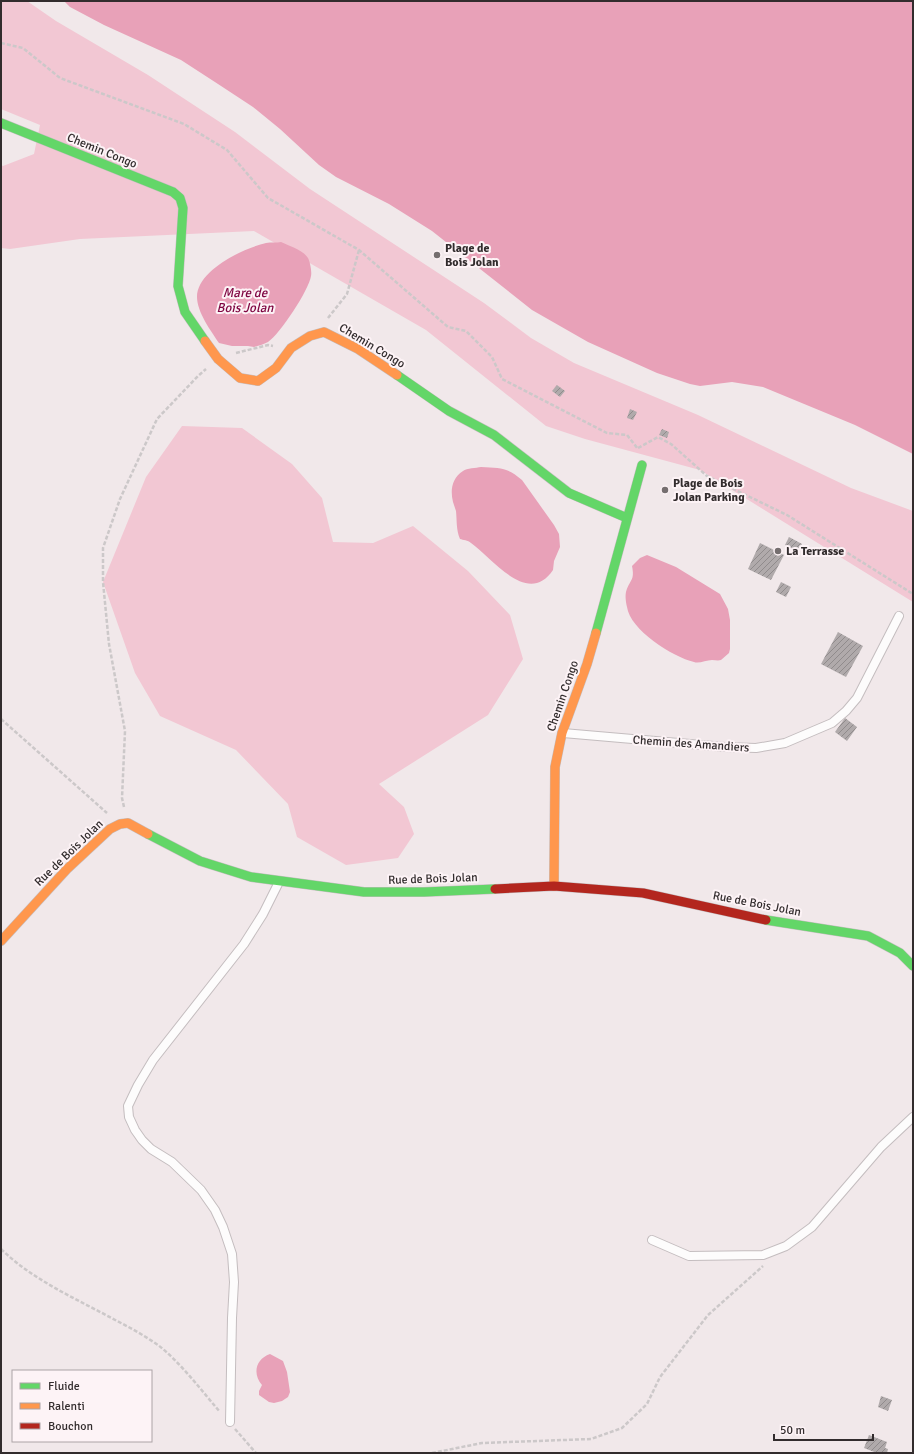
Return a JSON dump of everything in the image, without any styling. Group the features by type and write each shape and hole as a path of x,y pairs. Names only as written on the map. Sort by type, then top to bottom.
{"street":[{"name":"Chemin Congo","path":"1,122 118,171 173,192 180,198 184,208 178,286 184,312 218,359 240,378 258,381 276,368 292,348 310,336 324,332 358,349 401,377 449,412 494,435 569,493 627,518"},
{"name":"Chemin Congo","path":"554,886 555,767 562,733 587,664 642,464"},
{"name":"Rue de Bois Jolan","path":"1,941 67,869 110,829 124,823 200,860 250,877 364,892 424,892 554,886 644,893 772,920 868,936 900,953 913,966"}],"lane":[{"name":"Chemin des Amandiers","path":"562,733 725,748 756,748 785,743 832,723 846,712 857,698 899,616"},
{"path":"230,1422 234,1282 232,1254 223,1227 215,1210 201,1190 172,1162 151,1149 142,1140 129,1117 128,1106 138,1085 153,1060 244,944 263,914 279,881"},
{"path":"652,1240 689,1256 763,1255 786,1246 812,1227 881,1148 913,1116"}],"path":[{"path":"1,43 23,48 60,78 184,124 228,150 268,198 359,250 448,327 466,331 492,357 502,379 607,433 627,435 638,448 658,437 671,444 707,476 787,515 913,594"},
{"path":"324,332 327,320 347,294 359,250"},
{"path":"124,823 122,798 125,731 109,644 103,548 120,499 157,419 198,376 218,359 235,353 268,345 292,348"},
{"path":"1,719 61,773 124,823"},
{"path":"1,1249 28,1272 140,1333 159,1346 177,1363 230,1422 255,1453"},
{"path":"432,1453 482,1443 591,1439 622,1428 647,1404 660,1377 708,1315 764,1265"}],"shaded area":[{"path":"1,1 27,1 56,21 148,75 235,132 310,189 484,303 531,338 574,363 698,415 851,488 913,511 913,602 700,470 585,439 546,426 426,330 254,231 80,239 10,249 1,248 1,165 3,166 34,154 40,125 1,109"},
{"path":"182,426 242,428 292,464 322,498 333,542 373,543 413,526 468,571 510,615 523,659 488,715 379,784 404,807 414,834 398,858 346,865 297,837 288,804 236,750 160,716 135,673 103,582 146,477"}],"water":[{"path":"64,1 913,1 913,454 855,425 763,387 732,382 700,386 690,384 657,373 588,342 532,310 432,231 389,204 336,177 319,165 280,129 253,107 218,84 181,60 104,25 70,7"},
{"name":"Mare de Bois Jolan","path":"281,242 296,248 308,258 311,276 300,301 280,330 268,342 254,347 232,346 219,343 199,309 197,297 199,287 213,269 234,255 266,243"},
{"path":"481,467 507,470 522,480 559,534 560,547 554,561 553,570 543,580 533,584 522,582 500,568 470,542 460,539 457,529 456,511 452,498 454,481 463,471"},
{"path":"647,555 676,567 720,594 728,609 730,620 730,649 729,653 721,660 696,662 675,655 654,641 636,625 630,616 627,607 626,594 632,577 632,566 640,558"},
{"path":"270,1354 283,1361 287,1372 290,1392 288,1397 282,1401 274,1403 269,1402 259,1395 262,1385 256,1371 261,1359"}],"building":[{"path":"557,385 565,391 560,397 552,391"},
{"path":"630,409 637,412 633,420 627,418"},
{"path":"662,429 669,432 667,438 659,435"},
{"path":"789,537 802,544 798,552 785,545"},
{"path":"760,543 784,555 771,580 748,569"},
{"path":"781,582 791,587 786,597 776,592"},
{"path":"838,632 863,646 846,677 821,664"},
{"path":"845,718 857,727 847,741 835,732"},
{"path":"881,1396 892,1400 888,1411 878,1407"},
{"path":"869,1435 887,1442 885,1448 888,1449 887,1453 877,1453 864,1448"}],"traffic: fast":[{"path":"1,123 173,192 180,198 183,208 178,286 185,312 205,341"},
{"path":"397,375 449,411 494,435 569,493 627,518"},
{"path":"596,633 642,465"},
{"path":"148,834 200,861 251,877 364,892 424,892 495,889"},
{"path":"766,920 868,936 900,953 913,966"}],"traffic: slow":[{"path":"205,341 218,359 240,378 258,381 276,368 291,348 310,336 324,332 358,349 397,375"},
{"path":"554,886 555,767 562,733 587,664 596,633"},
{"path":"1,941 67,869 110,829 120,824 128,823 148,834"}],"traffic: jam":[{"path":"495,889 554,886 643,893 766,920"}],"place":[{"name":"Plage de Bois Jolan","path":"437,255"},
{"name":"Plage de Bois Jolan Parking","path":"665,490"},
{"name":"La Terrasse","path":"778,551"}]}
